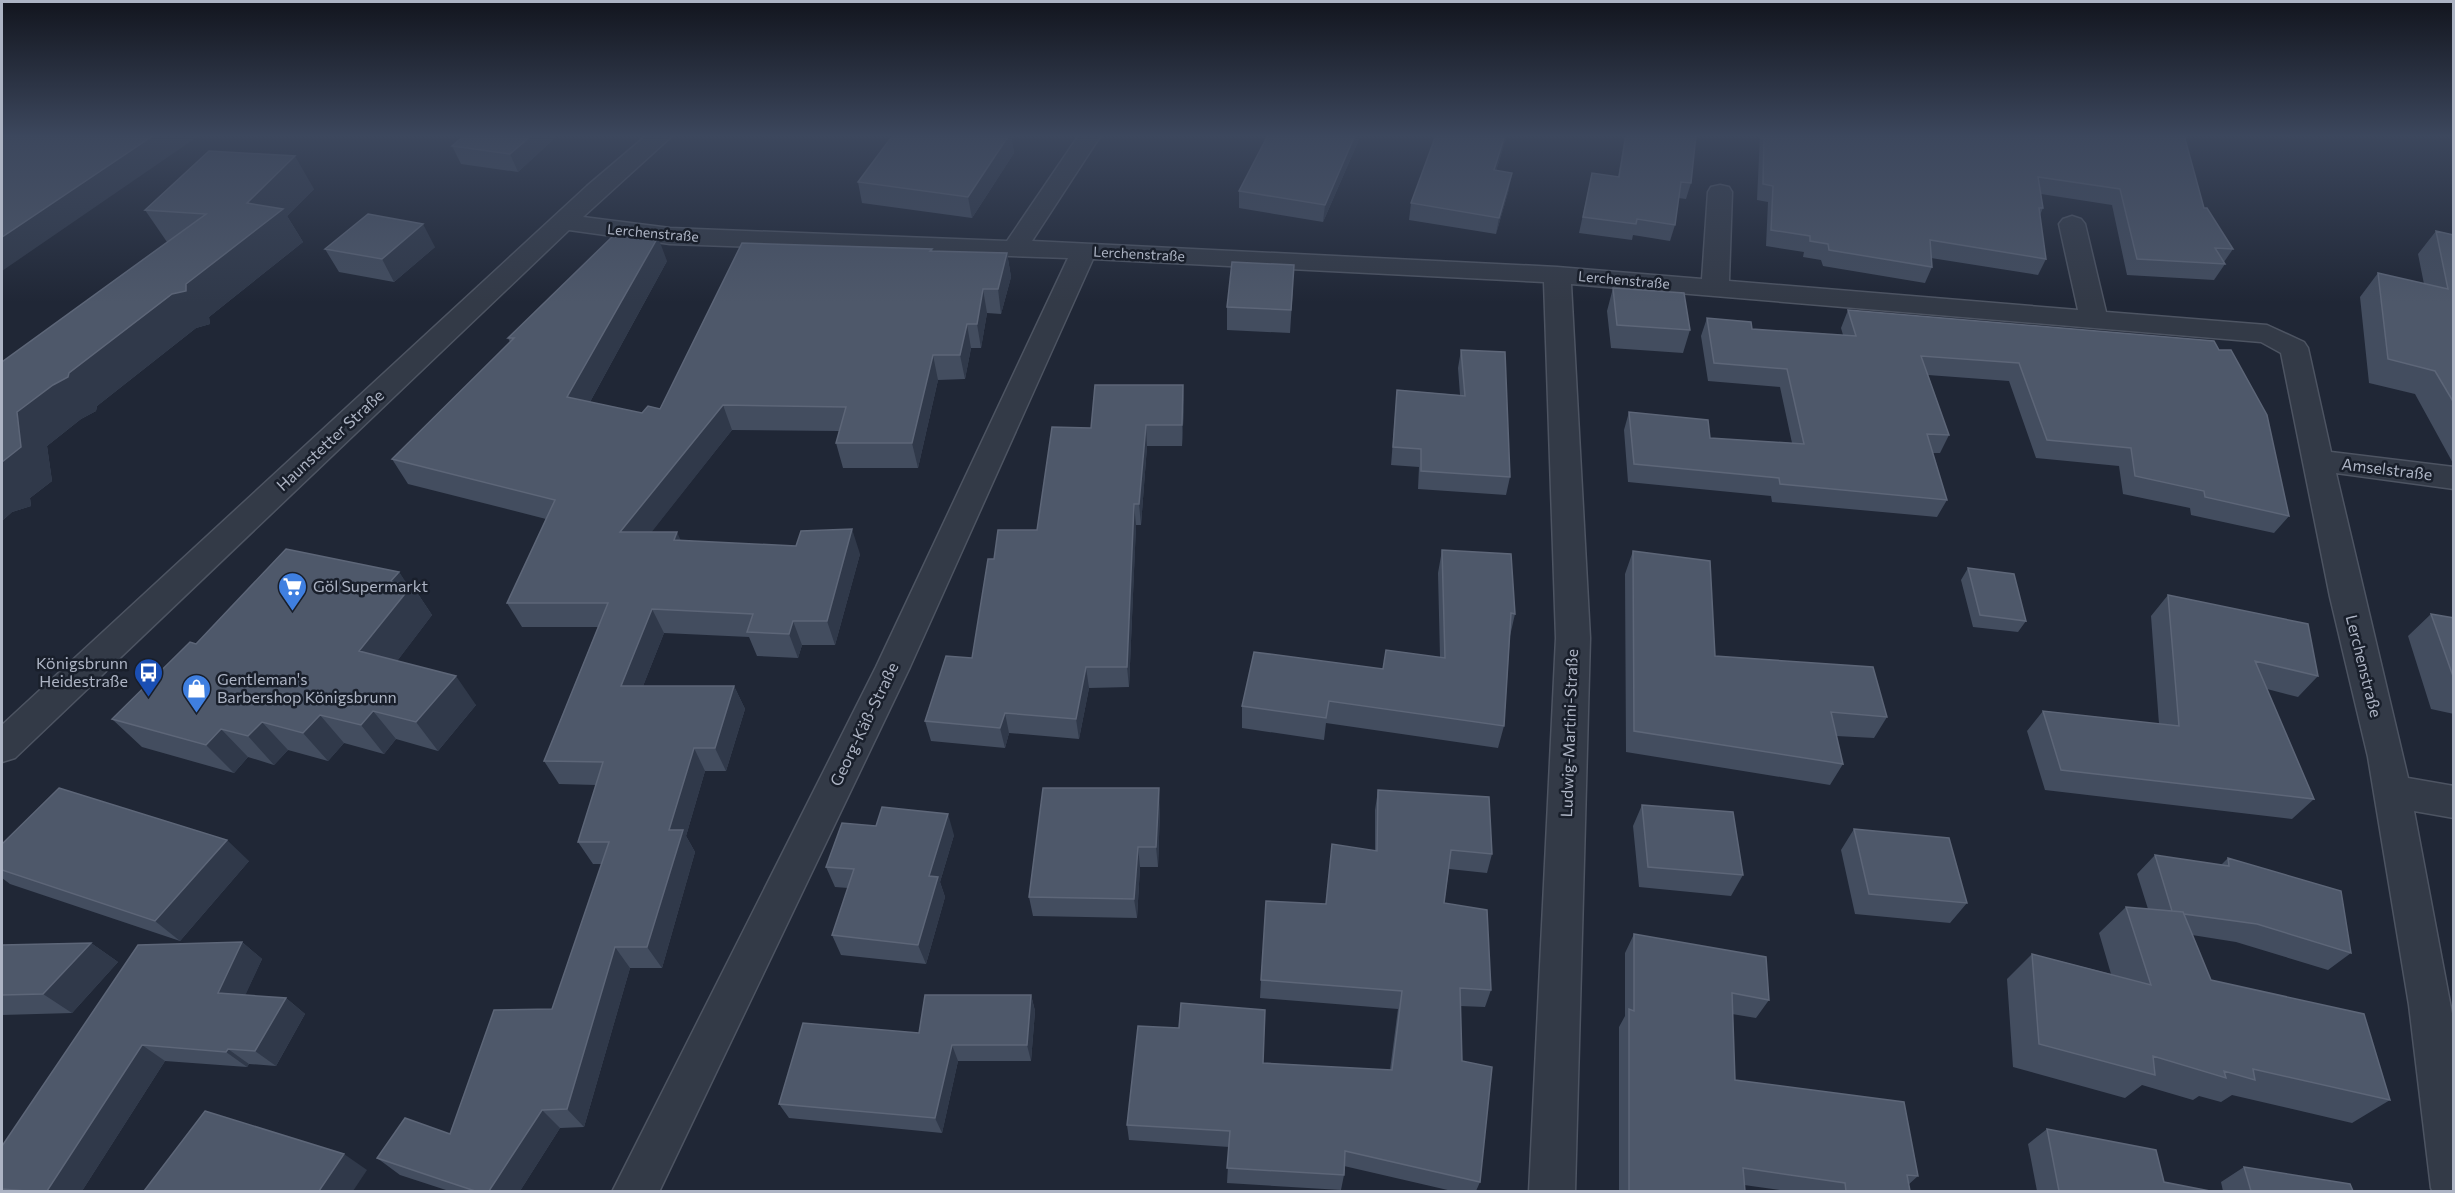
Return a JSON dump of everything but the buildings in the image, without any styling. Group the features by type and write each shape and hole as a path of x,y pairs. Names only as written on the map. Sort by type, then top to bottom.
{"street":[{"name":"Haunstetter Straße","path":"2,747 598,191"},
{"path":"1014,249 1053,191"},
{"path":"1715,288 1720,192"},
{"name":"Lerchenstraße","path":"563,222 670,236 1084,251 1557,275 2268,334 2294,348 2392,791 2430,1005 2454,1188"},
{"path":"2072,224 2094,319"},
{"name":"Georg-Käß-Straße","path":"635,1191 892,667 1084,251"},
{"name":"Ludwig-Martini-Straße","path":"1552,1191 1573,638 1557,275"},
{"name":"Amselstraße","path":"2320,461 2454,478"},
{"path":"2392,791 2454,802"}],"place":[{"name":"Göl Supermarkt","path":"292,612"},
{"name":"Königsbrunn Heidestraße","path":"149,698"},
{"name":"Gentleman's Barbershop Königsbrunn","path":"196,714"}]}
